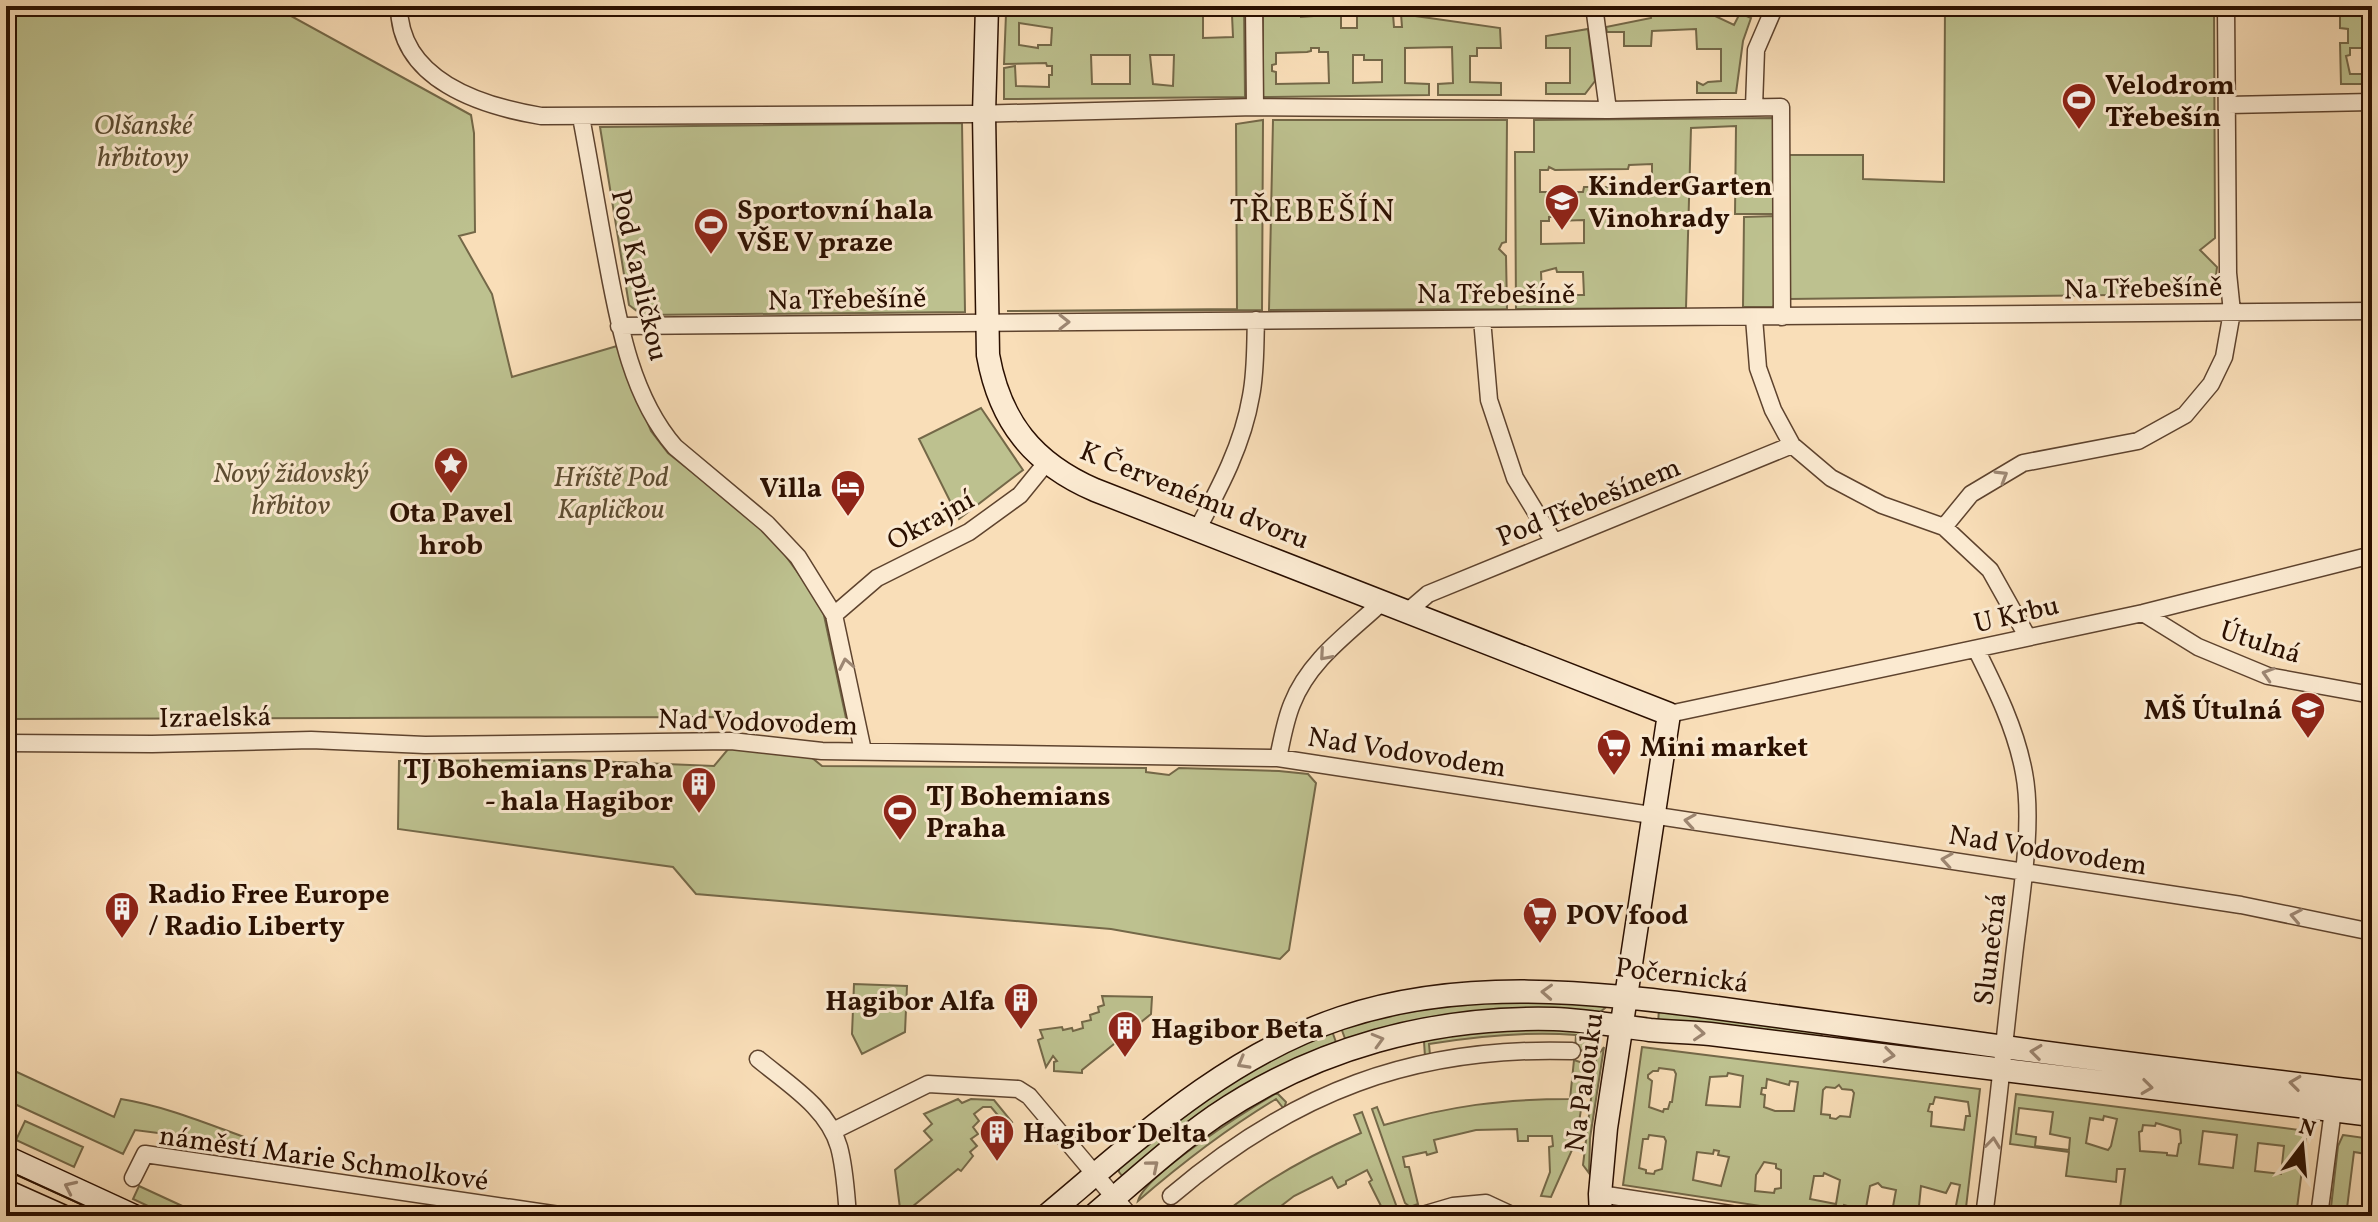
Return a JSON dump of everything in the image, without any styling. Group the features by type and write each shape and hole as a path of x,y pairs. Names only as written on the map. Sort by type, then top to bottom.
{"street":[{"path":"399,6 399,26 416,60 456,91 503,109 541,116 984,114 1255,107 1608,110 1781,107 1782,317"},
{"name":"K Červenému dvoru","path":"987,6 984,114 988,355 998,396 1022,438 1046,463 1069,479 1095,490 1669,714"},
{"path":"1254,6 1255,107"},
{"path":"1594,6 1608,110"},
{"path":"1754,107 1756,50 1775,6"},
{"path":"1944,527 1971,494 2023,463 2138,441 2185,415 2211,384 2224,357 2232,312 2228,273 2226,6"},
{"path":"2228,105 2372,102"},
{"name":"Pod Kapličkou","path":"581,117 619,326 645,399 662,432 697,468 767,524 798,557 834,615 863,751"},
{"name":"Na Třebešíně","path":"619,326 2372,311"},
{"path":"1754,318 1758,368 1773,410 1792,445 1831,478 1882,505 1944,527 1990,570 2027,636"},
{"path":"1482,319 1489,400 1515,478 1554,542"},
{"path":"1197,530 1229,470 1243,431 1254,377 1256,320"},
{"name":"Pod Třebešínem","path":"1407,612 1428,594 1792,445"},
{"name":"Okrajní","path":"834,615 877,578 969,532 1020,495 1046,463"},
{"name":"U Krbu","path":"1669,714 2143,613 2372,555"},
{"path":"1278,758 1291,706 1311,671 1334,644 1382,602"},
{"name":"Útulná","path":"2143,613 2198,647 2268,676 2372,695"},
{"name":"Slunečná","path":"1976,649 2016,739 2025,777 2024,872 1984,1216"},
{"path":"1654,815 1669,714"},
{"name":"Izraelská","path":"6,743 152,744 311,740 425,745"},
{"name":"Nad Vodovodem","path":"425,745 731,741 822,751 1278,758 2241,905 2372,932"},
{"name":"Na Palouku","path":"1601,1205 1602,1155 1654,815"},
{"name":"Počernická","path":"1046,1216 1203,1088 1282,1042 1342,1018 1413,1000 1465,992 1535,991 1624,996 2372,1115"},
{"name":"Počernická","path":"1093,1216 1185,1139 1246,1097 1294,1071 1373,1041 1447,1025 1555,1019 2372,1093"},
{"path":"1171,1196 1265,1125 1356,1083 1454,1057 1525,1050 1572,1051"},
{"path":"758,1059 807,1100 833,1131 842,1163 848,1216"},
{"path":"833,1131 928,1084 1018,1089 1029,1096 1130,1216"},
{"path":"2319,1216 2333,1110"},
{"name":"náměstí Marie Schmolkové","path":"133,1178 145,1154 464,1209 566,1216"},
{"path":"6,1157 134,1216"},
{"path":"6,1191 62,1216"},
{"path":"1419,1216 1453,1206 1486,1203 1514,1216"},
{"path":"1601,1205 1743,1216"}],"green space":[{"name":"Nový židovský hřbitov","path":"6,6 273,6 471,115 475,232 459,236 492,294 512,377 617,346 651,431 668,453 769,533 822,606 849,732 727,717 6,719"},
{"path":"1119,6 1244,6 1245,97 1004,99 1004,68 1015,66 1016,86 1049,87 1049,75 1052,75 1052,66 1046,63 1004,64 1006,14 1119,9","holes":["1232,15 1233,37 1203,38 1203,16","1019,23 1052,28 1051,45 1038,45 1038,48 1019,45","1091,55 1130,55 1130,84 1092,84","1150,55 1174,55 1173,86 1153,84"]},
{"path":"1263,6 1273,6 1274,12 1288,12 1288,6 1300,6 1301,17 1341,14 1341,28 1357,28 1357,14 1393,14 1394,27 1402,27 1401,14 1500,28 1501,48 1477,48 1477,56 1470,56 1470,82 1501,83 1501,95 1438,95 1438,84 1453,83 1452,47 1405,48 1405,83 1429,84 1429,95 1263,97","holes":["1311,48 1328,52 1329,83 1276,84 1276,72 1272,71 1276,53 1307,52","1353,55 1364,55 1364,60 1382,60 1382,82 1353,83"]},
{"path":"1650,6 1719,6 1715,16 1734,25 1740,13 1751,18 1743,41 1736,93 1697,93 1697,82 1703,85 1721,81 1721,49 1697,49 1696,29 1652,31 1651,46 1624,46 1624,32 1607,32 1606,27 1651,18"},
{"name":"Velodrom Třebešín","path":"1945,6 2214,6 2215,238 2200,250 2217,267 2215,284 2198,294 1789,299 1787,155 1863,155 1863,179 1944,182"},
{"path":"2340,6 2372,6 2372,52 2371,48 2350,48 2350,55 2346,56 2350,74 2372,74 2372,84 2341,84 2340,43 2348,43 2348,29 2340,28"},
{"path":"1588,29 1595,81 1585,94 1546,94 1546,83 1570,83 1570,48 1546,48 1546,36"},
{"path":"1773,118 1776,214 1735,214 1736,126 1691,128 1686,308 1516,309 1515,152 1534,152 1534,120","holes":["1652,164 1652,192 1629,192 1628,187 1584,187 1583,192 1540,192 1540,170 1548,170 1549,167 1555,170 1628,169 1629,165","1549,217 1556,217 1556,221 1584,220 1584,243 1541,244 1541,221 1549,221","1556,268 1557,272 1583,272 1584,295 1542,295 1541,272"]},
{"path":"1263,120 1262,310 1007,311 1237,309 1236,124"},
{"path":"1273,120 1507,120 1506,242 1499,249 1506,256 1507,309 1269,310"},
{"path":"962,123 965,312 642,315 629,305 600,127"},
{"path":"1776,216 1777,299 1773,307 1743,307 1744,217"},
{"path":"981,408 1023,470 959,519 919,439"},
{"name":"TJ Bohemians Praha","path":"729,748 811,757 822,766 1146,768 1146,772 1169,775 1179,768 1308,774 1316,783 1289,950 1280,959 1111,929 696,894 673,867 398,829 399,761 569,760 714,766"},
{"path":"854,984 907,986 905,1032 862,1054 852,1034"},
{"path":"1102,996 1152,997 1151,1014 1082,1073 1054,1071 1054,1062 1057,1061 1053,1056 1046,1067 1038,1040 1043,1038 1040,1030 1062,1027 1063,1030 1072,1028 1073,1031 1083,1028 1082,1022 1091,1020 1090,1015 1099,1012 1098,1007 1104,1005"},
{"path":"1463,998 1602,1004 1605,1008 1600,1012 1347,1044 1340,1025"},
{"path":"1659,1009 1822,1030 1821,1042 1658,1024"},
{"path":"1553,1027 1601,1036 1578,1053 1575,1050 1576,1035 1520,1034 1429,1044 1430,1055 1425,1057 1424,1041 1449,1034"},
{"path":"1331,1028 1338,1048 1123,1177 1119,1172 1119,1166 1189,1103"},
{"path":"1604,1047 1590,1138 1589,1173 1583,1165 1596,1058"},
{"path":"1642,1047 1980,1089 1965,1216 1954,1216 1960,1185 1951,1183 1946,1193 1921,1186 1918,1216 1850,1216 1851,1207 1844,1205 1842,1216 1826,1216 1623,1185","holes":["1659,1068 1674,1070 1676,1074 1672,1102 1663,1112 1649,1107 1652,1081 1648,1075","1728,1073 1743,1076 1740,1107 1706,1105 1710,1077 1727,1076","1767,1079 1789,1085 1790,1081 1798,1082 1794,1111 1775,1111 1764,1107 1762,1088 1766,1088","1839,1085 1842,1089 1852,1090 1850,1117 1840,1116 1836,1119 1821,1114 1823,1090","1935,1097 1968,1102 1970,1116 1966,1116 1964,1130 1931,1126 1932,1112 1928,1111","1649,1135 1664,1137 1666,1141 1662,1169 1654,1174 1639,1168 1643,1139 1648,1139","1714,1150 1719,1151 1718,1155 1729,1157 1721,1186 1693,1180 1697,1152 1713,1154","1764,1162 1776,1164 1776,1168 1781,1170 1781,1188 1775,1189 1774,1193 1755,1191 1756,1175","1824,1173 1840,1180 1836,1204 1810,1199 1814,1176 1823,1176","1878,1183 1896,1190 1892,1212 1866,1208 1870,1186"]},
{"path":"1574,1060 1583,1063 1587,1072 1576,1141 1551,1197 1541,1196 1550,1172 1552,1136 1528,1136 1528,1141 1518,1141 1517,1129 1476,1130 1434,1140 1437,1152 1403,1157 1405,1167 1409,1167 1418,1204 1410,1207 1405,1203 1372,1109 1377,1107 1384,1125 1476,1105 1570,1099"},
{"path":"6,1067 114,1117 121,1099 137,1102 244,1137 244,1144 135,1130 123,1154 6,1100"},
{"path":"1277,1093 1286,1102 1284,1109 1276,1099 1258,1110 1205,1147 1138,1201 1145,1189 1178,1159"},
{"path":"2016,1094 2307,1131 2296,1216 2119,1216 2125,1169 2117,1169 2116,1182 2066,1176 2069,1152 2010,1144","holes":["2019,1108 2053,1112 2050,1134 2070,1138 2069,1150 2035,1146 2036,1137 2016,1134","2104,1116 2117,1119 2108,1150 2086,1143 2090,1118 2103,1120","2156,1123 2180,1130 2181,1143 2177,1156 2140,1151 2139,1132 2143,1125 2155,1126","2203,1131 2237,1135 2233,1168 2199,1164","2258,1143 2284,1146 2281,1174 2255,1171"]},
{"path":"958,1099 962,1103 971,1099 994,1100 1012,1122 1007,1126 991,1107 983,1107 974,1114 979,1121 973,1127 978,1134 971,1139 977,1146 970,1152 973,1156 961,1171 958,1169 901,1216 895,1170 932,1140 924,1131 932,1124 924,1114"},
{"path":"1362,1112 1396,1205 1393,1213 1386,1216 1369,1182 1372,1180 1367,1170 1338,1188 1332,1177 1294,1196 1268,1216 1221,1216 1288,1169 1361,1133 1354,1115"},
{"path":"25,1121 83,1147 74,1167 16,1140"},
{"path":"2343,1135 2372,1139 2372,1155 2354,1152 2346,1216 2330,1216 2338,1146"},
{"path":"139,1186 204,1216 169,1216 133,1199"}],"tram line":[{"path":"6,1170 107,1216"}],"place":[{"name":"Velodrom Třebešín","path":"2079,131"},
{"name":"KinderGarten Vinohrady","path":"1562,232"},
{"name":"Sportovní hala VŠE V praze","path":"711,256"},
{"name":"Ota Pavel hrob","path":"451,495"},
{"name":"Villa","path":"848,518"},
{"name":"MŠ Útulná","path":"2308,740"},
{"name":"Mini market","path":"1614,777"},
{"name":"TJ Bohemians Praha - hala Hagibor","path":"699,815"},
{"name":"TJ Bohemians Praha","path":"900,842"},
{"name":"Radio Free Europe / Radio Liberty","path":"122,940"},
{"name":"POV food","path":"1540,945"},
{"name":"Hagibor Alfa","path":"1021,1031"},
{"name":"Hagibor Beta","path":"1125,1059"},
{"name":"Hagibor Delta","path":"997,1163"}],"district":[{"name":"TŘEBEŠÍN","path":"1313,210"}],"park label":[{"name":"Olšanské hřbitovy","path":"143,140"},
{"name":"Hříště Pod Kapličkou","path":"611,492"}]}
